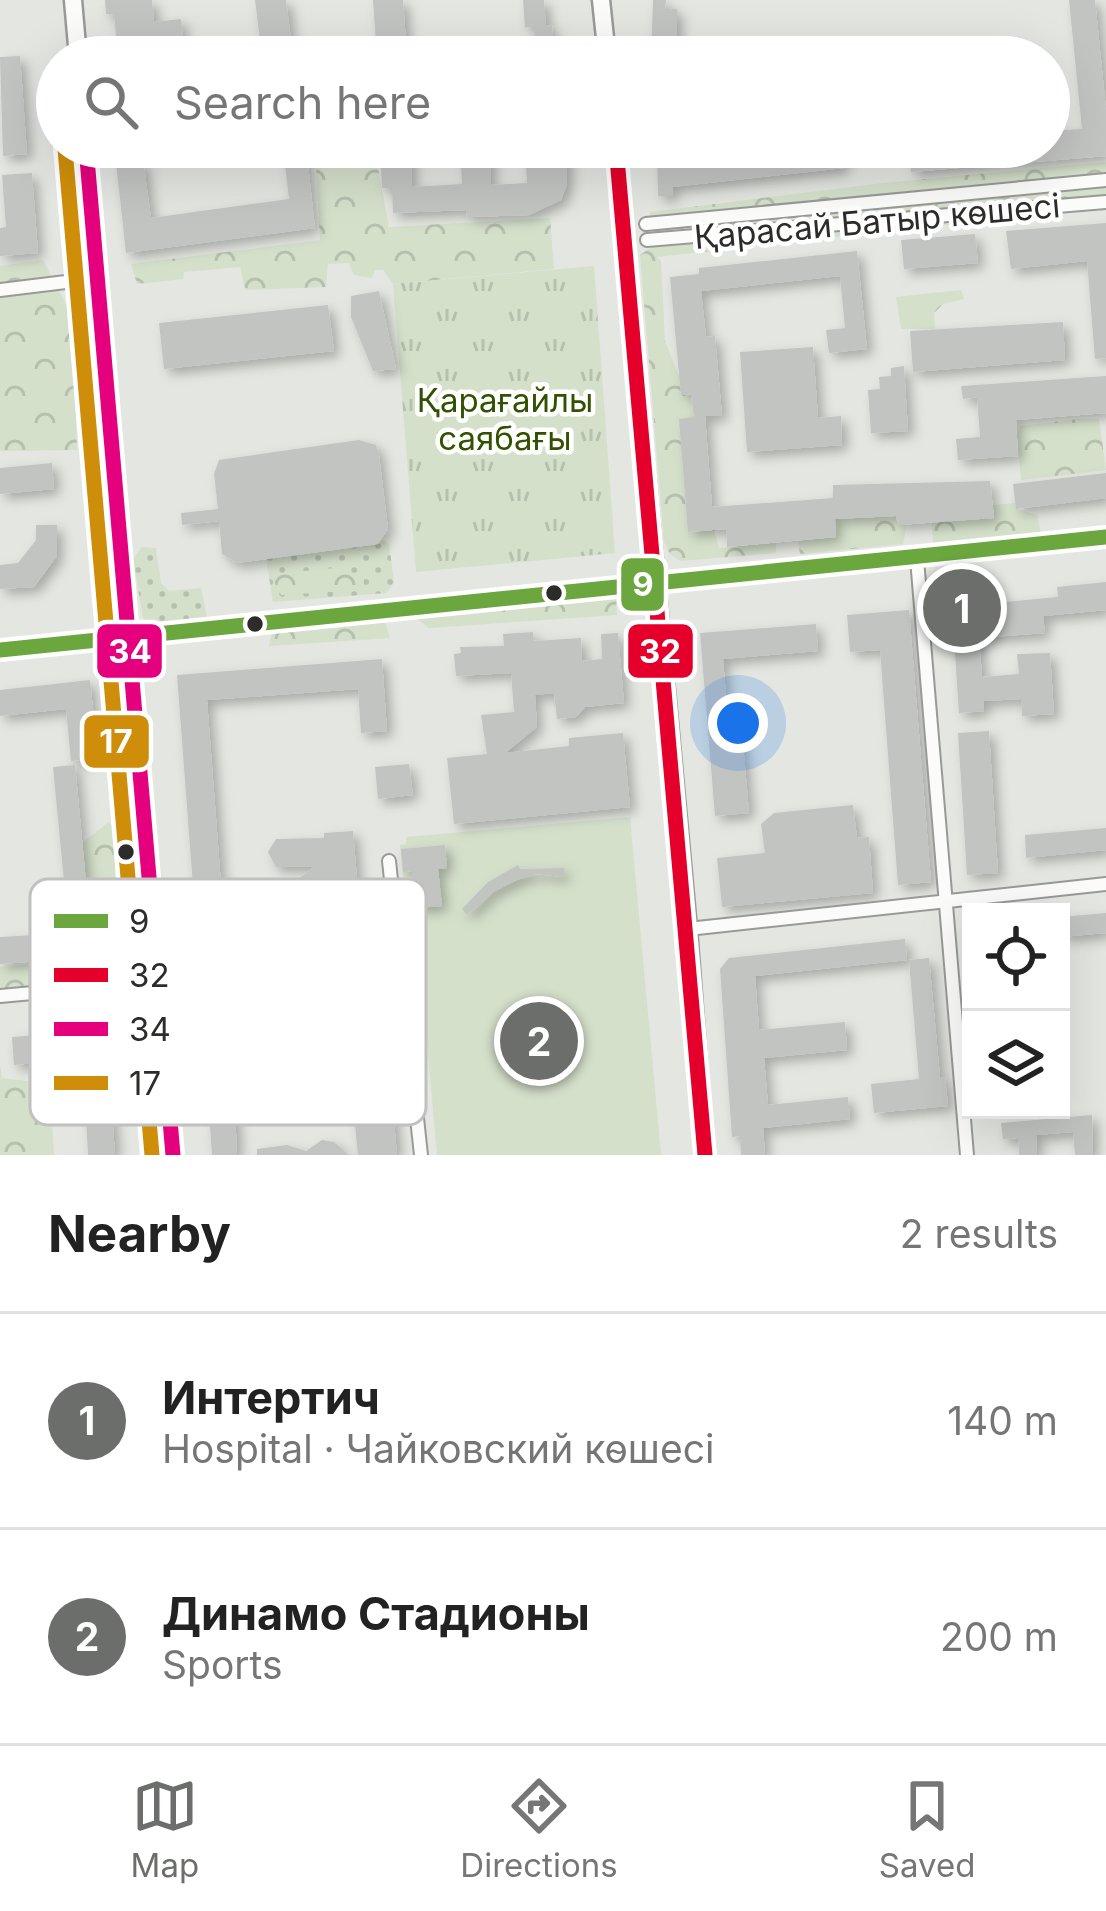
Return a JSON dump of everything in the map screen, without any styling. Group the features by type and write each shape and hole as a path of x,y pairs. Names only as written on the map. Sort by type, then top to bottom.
{"main road":[{"path":"73,0 76,36"},
{"path":"601,0 605,36"},
{"path":"88,168 149,879"},
{"path":"618,168 705,1155"},
{"path":"0,650 1106,537"},
{"path":"170,1125 173,1155"}],"street":[{"name":"Қарасай Батыр көшесі","path":"646,224 1106,180"},
{"name":"Қарасай Батыр көшесі","path":"647,240 1106,202"},
{"path":"0,290 74,281"},
{"path":"917,559 968,1155"},
{"path":"389,861 391,879"},
{"path":"688,929 1106,884"},
{"path":"0,996 30,994"},
{"path":"418,1125 421,1155"}],"green space":[{"path":"1106,162 1106,207 657,257 661,261 665,341 681,394 691,394 694,417 688,532 714,530 719,548 776,543 776,553 680,561 670,554 664,542 640,255 653,246 650,212"},
{"path":"316,168 378,168 389,227 550,218 554,269 393,284 383,270 375,270 372,278 354,275 349,263 328,264 326,287 245,290 240,267 184,272 183,279 137,284 131,264 320,240"},
{"path":"43,260 72,316 77,450 0,451 0,266"},
{"name":"Қарағайлы саябағы","path":"594,266 615,553 416,572 393,284"},
{"path":"961,290 964,299 943,304 934,313 935,329 901,329 896,297"},
{"path":"1099,419 1106,470 1021,480 1020,426"},
{"path":"1016,503 1017,509 1037,515 1041,533 933,543 932,522 994,518 993,505"},
{"path":"896,516 898,524 907,524 903,544 800,554 798,541 836,537 835,519"},
{"path":"384,540 389,544 394,583 386,593 273,602 266,559"},
{"path":"142,547 156,548 161,583 169,591 201,588 207,618 151,623 143,618 133,559"},
{"path":"335,568 364,579 363,590 281,595 272,578 273,574"},
{"path":"616,595 617,615 429,628 410,614"},
{"path":"383,616 390,638 269,646 273,626"},
{"path":"630,817 661,1155 437,1155 426,1033 426,879 403,877 400,845 406,844 406,837"},
{"path":"109,822 117,833 122,879 85,879 82,843"},
{"path":"30,965 30,988 0,991 0,967"},
{"path":"0,1065 2,1078 30,1081 30,1125 52,1125 54,1155 0,1155"}],"building":[{"path":"105,0 152,0 154,22 181,19 183,36 116,36 114,14 106,14"},
{"path":"255,0 286,0 290,36 259,36"},
{"path":"373,0 403,0 406,36 376,36"},
{"path":"523,0 544,0 546,26 552,25 553,36 534,36 534,27 525,27"},
{"path":"653,0 666,0 665,9 677,9 677,36 652,36"},
{"path":"1069,0 1095,0 1106,156 1070,159 1070,130 1082,129"},
{"path":"20,56 27,154 3,156 0,57"},
{"path":"117,168 144,168 151,218 289,199 285,168 308,168 315,228 126,253"},
{"path":"381,168 411,168 412,187 462,184 461,168 490,168 491,185 527,183 526,168 567,168 561,200 529,215 467,217 466,210 393,213 392,188 382,188"},
{"path":"657,168 844,168 672,187 673,196 658,196"},
{"path":"911,168 960,168 911,172"},
{"path":"32,173 38,253 0,256 0,228 6,227 2,175"},
{"path":"1106,223 1106,358 1095,359 1087,261 1011,269 1006,231"},
{"path":"975,234 978,263 904,269 901,240"},
{"path":"857,251 867,349 829,353 826,330 845,328 840,276 701,291 706,337 715,336 722,416 705,416 712,507 833,498 833,485 990,481 994,518 898,525 896,516 835,519 836,537 727,547 726,529 688,532 679,419 694,417 691,394 681,395 670,277 699,274 699,268"},
{"path":"379,291 396,369 373,371 351,317 351,296"},
{"path":"328,305 334,351 164,369 159,323"},
{"path":"1063,322 1065,360 913,372 910,331"},
{"path":"813,347 818,418 841,416 842,445 747,452 740,352"},
{"path":"904,366 908,431 871,433 868,390 880,389 879,377 891,376 891,368"},
{"path":"1106,376 1106,413 1016,420 1018,456 958,460 956,439 980,437 977,397 963,399 961,386"},
{"path":"359,440 376,445 379,455 388,529 378,544 237,563 222,554 219,521 182,525 181,513 218,509 214,474 219,460"},
{"path":"52,463 54,489 0,494 0,468"},
{"path":"1106,473 1106,498 1016,509 1013,484"},
{"path":"36,525 57,525 57,556 34,587 0,589 0,565 18,563 36,540"},
{"path":"1106,582 1106,610 1043,616 1045,633 979,638 982,677 1019,674 1017,654 1050,653 1054,714 1022,716 1021,699 984,701 984,711 959,713 952,607 1058,597 1057,587"},
{"path":"909,610 931,882 898,885 880,650 850,652 847,615"},
{"path":"816,624 818,651 723,659 728,721 741,720 749,813 715,816 700,633"},
{"path":"533,632 534,641 581,638 582,661 602,659 601,634 618,633 624,703 585,707 576,717 557,719 554,693 535,695 537,727 505,753 569,746 569,738 623,733 630,807 454,824 447,758 487,754 481,715 514,712 511,673 456,676 454,654 461,653 460,647 504,646 503,634"},
{"path":"382,659 387,731 361,733 358,689 207,700 221,879 192,879 177,675"},
{"path":"90,680 98,758 71,761 66,709 0,716 0,690"},
{"path":"989,731 998,873 967,875 958,733"},
{"path":"409,764 413,795 378,799 375,767"},
{"path":"75,765 86,879 64,879 53,767"},
{"path":"853,805 857,838 869,837 873,893 722,907 717,858 765,853 761,824 774,813"},
{"path":"1106,828 1106,850 1026,858 1025,835"},
{"path":"353,831 357,879 298,879 315,866 276,867 268,852 276,839 324,838 324,833"},
{"path":"445,845 447,868 438,869 442,906 426,907 426,879 413,879 412,871 403,872 401,849"},
{"path":"518,865 520,869 564,868 564,877 536,874 517,880 466,914 462,909 488,882"},
{"path":"1106,913 1106,933 1070,936 1070,916"},
{"path":"30,935 30,962 0,964 0,937"},
{"path":"905,939 907,960 755,976 759,1030 845,1022 847,1050 764,1058 768,1105 848,1097 850,1119 763,1128 765,1155 741,1155 740,1136 732,1137 720,969 729,958"},
{"path":"929,958 940,1077 945,1077 948,1106 874,1113 871,1084 919,1079 909,960"},
{"path":"30,1036 30,1063 14,1065 12,1037"},
{"path":"1092,1115 1093,1155 1075,1155 1073,1132 1036,1135 1037,1155 1019,1155 1018,1138 1003,1139 1001,1123"},
{"path":"86,1125 113,1125 115,1155 88,1155"},
{"path":"210,1125 236,1125 237,1155 212,1155"},
{"path":"355,1125 394,1125 397,1155 358,1155"},
{"path":"322,1140 334,1142 349,1155 257,1155 257,1149 287,1145 306,1151"}],"transit line":[{"name":"17","path":"67,168 128,879"},
{"name":"34","path":"88,168 149,879"},
{"name":"32","path":"618,168 705,1155"},
{"name":"9","path":"0,650 1106,537"},
{"name":"17","path":"149,1125 152,1155"},
{"name":"34","path":"170,1125 173,1155"}],"place":[{"name":"Интертич","path":"962,608"},
{"name":"Динамо Стадионы","path":"539,1041"}]}
